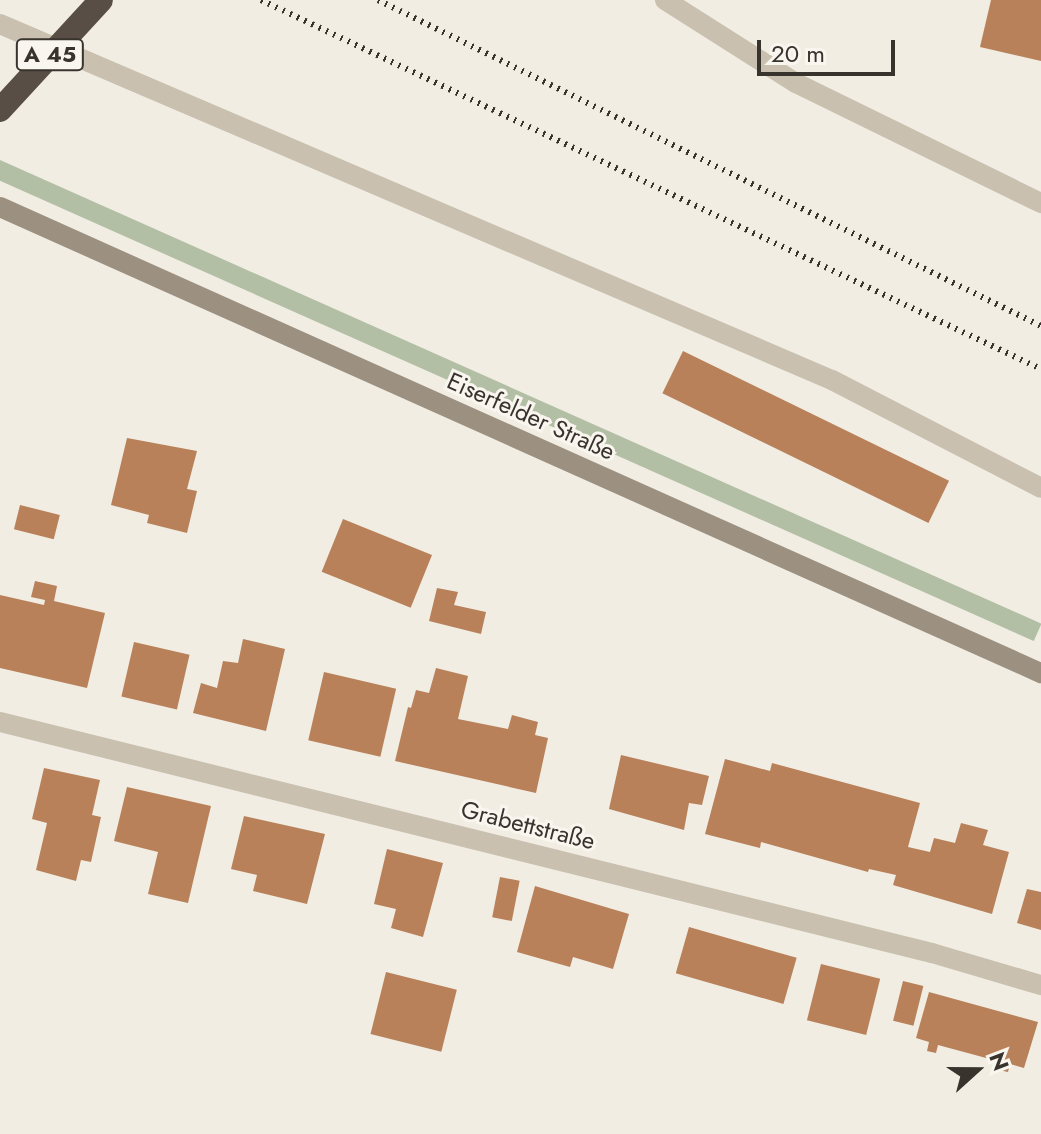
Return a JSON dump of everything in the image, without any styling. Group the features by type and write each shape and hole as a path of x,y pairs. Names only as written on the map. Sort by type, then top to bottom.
{"highway":[{"name":"A 45","path":"0,110 101,0"}],"main road":[{"name":"Eiserfelder Straße","path":"0,207 1041,673"}],"street":[{"path":"665,0 796,83 1041,203"},
{"path":"0,24 832,380 1041,488"},
{"name":"Grabettstraße","path":"0,722 902,945 1041,985"}],"green space":[{"path":"0,160 1041,623 1034,641 0,181"}],"building":[{"path":"991,0 1041,0 1041,61 980,47"},
{"path":"683,351 949,481 928,523 662,393"},
{"path":"127,438 197,451 187,489 197,491 187,533 147,523 149,515 111,505"},
{"path":"20,505 60,515 54,539 14,529"},
{"path":"343,519 432,555 411,608 322,572"},
{"path":"35,581 57,586 54,601 105,613 87,688 0,668 0,595 44,605 45,600 31,597"},
{"path":"437,588 458,592 454,605 486,612 481,634 429,621"},
{"path":"243,639 285,649 266,731 193,713 201,683 217,688 223,661 238,663"},
{"path":"134,642 190,655 177,709 121,697"},
{"path":"436,668 468,676 458,719 508,729 512,715 538,722 535,735 548,738 536,793 395,761 408,707 411,708 416,690 429,693"},
{"path":"324,672 396,689 380,757 308,740"},
{"path":"621,755 709,776 702,805 689,803 684,830 609,809"},
{"path":"725,759 770,771 772,763 920,803 908,847 930,852 934,838 955,843 961,823 988,830 983,845 1009,852 992,914 893,885 896,875 869,869 868,872 761,842 760,848 705,834"},
{"path":"44,768 100,780 92,815 101,817 91,862 81,860 76,881 36,870 47,823 32,819"},
{"path":"127,787 211,806 188,903 148,894 158,852 114,841"},
{"path":"244,816 325,834 307,904 253,891 257,875 231,869"},
{"path":"387,849 443,863 423,937 391,928 396,909 374,904"},
{"path":"500,877 520,881 512,921 492,917"},
{"path":"535,886 629,914 613,969 573,957 570,967 517,952"},
{"path":"1027,889 1041,892 1041,930 1017,923"},
{"path":"689,927 797,958 783,1004 676,973"},
{"path":"821,964 880,979 866,1035 807,1020"},
{"path":"386,972 457,990 441,1052 371,1034"},
{"path":"903,981 923,986 913,1026 893,1021"},
{"path":"929,992 1038,1022 1024,1068 1010,1064 1008,1072 999,1070 1001,1062 938,1045 936,1053 927,1051 929,1042 916,1038"}],"railway":[{"path":"261,0 1041,369"},
{"path":"378,0 1041,326"}]}
